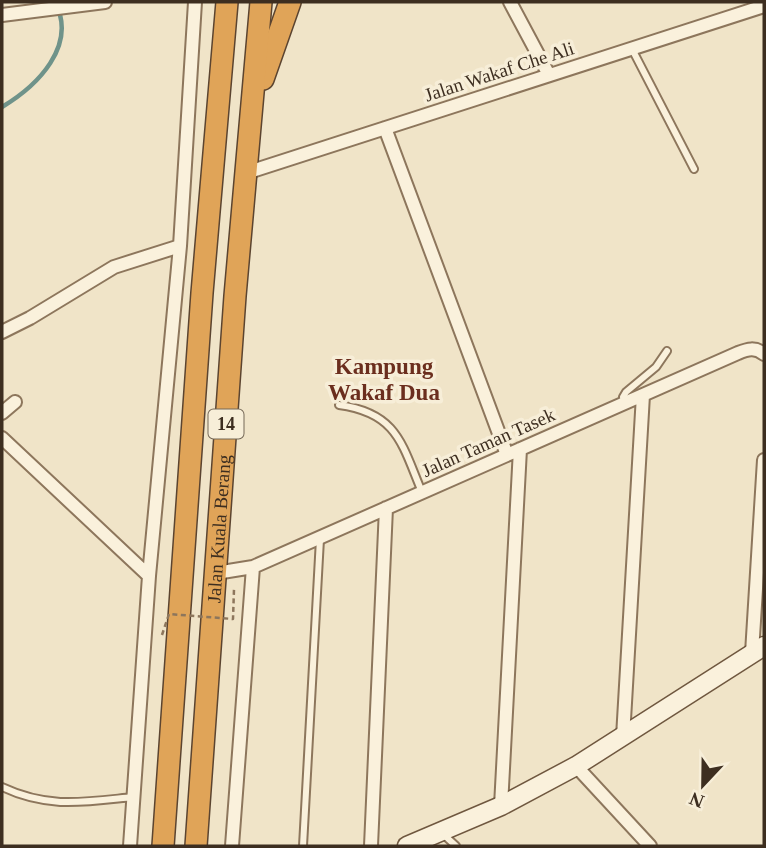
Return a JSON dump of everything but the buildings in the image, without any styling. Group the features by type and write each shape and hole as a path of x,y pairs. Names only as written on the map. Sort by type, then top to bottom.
{"highway":[{"name":"Jalan Kuala Berang","path":"163,846 202,293 228,2"},
{"name":"Jalan Kuala Berang","path":"197,846 261,2"},
{"path":"252,109 290,2"}],"street":[{"path":"7,14 105,2"},
{"path":"130,846 149,576 180,246 195,2"},
{"path":"510,2 549,75"},
{"name":"Jalan Wakaf Che Ali","path":"246,173 764,6"},
{"path":"385,128 506,455"},
{"path":"2,332 114,267 180,246"},
{"name":"Jalan Taman Tasek","path":"216,573 253,567 738,353 749,349 764,354"},
{"path":"623,737 643,395"},
{"path":"2,413 15,402"},
{"path":"2,438 149,576"},
{"path":"501,806 520,449"},
{"path":"407,846 501,806 576,766 758,650 764,460"},
{"path":"371,846 386,508"},
{"path":"232,846 253,567"},
{"path":"576,766 650,846"}],"lane":[{"path":"632,49 694,169"},
{"path":"624,403 626,392 656,367 667,352"},
{"path":"339,405 367,412 392,427 400,438 422,492"},
{"path":"303,846 320,537"},
{"path":"2,788 44,802 75,803 134,797"},
{"path":"442,832 456,846"}],"path":[{"path":"162,635 169,614 233,619 233,589"}],"waterway":[{"path":"2,107 40,76 58,49 61,18 55,2"}],"district":[{"name":"Kampung Wakaf Dua","path":"384,379"}]}
